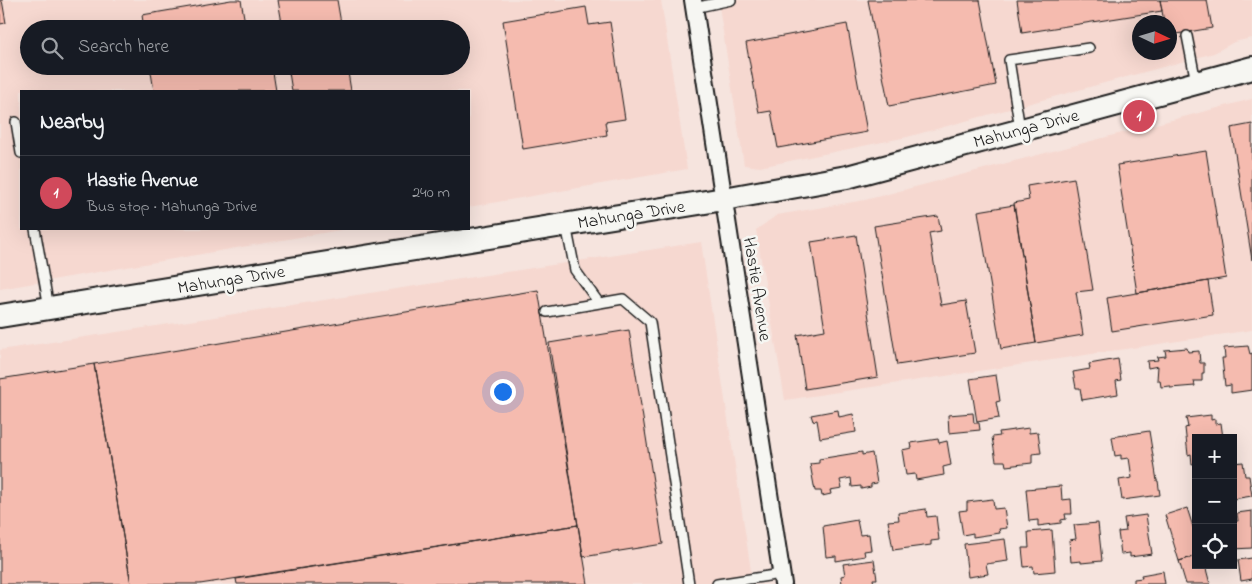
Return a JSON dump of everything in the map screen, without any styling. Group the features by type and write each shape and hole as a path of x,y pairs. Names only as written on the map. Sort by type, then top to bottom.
{"main road":[{"name":"Mahunga Drive","path":"0,316 724,199 848,177 1252,68"}],"street":[{"name":"Hastie Avenue","path":"693,4 782,579"}],"lane":[{"path":"693,4 731,0"},
{"path":"1187,36 1196,83"},
{"path":"1020,130 1009,60 1090,48"},
{"path":"16,122 20,147"},
{"path":"566,224 575,270 599,303"},
{"path":"35,230 49,308"},
{"path":"548,312 623,299 650,322 689,584"},
{"path":"717,584 782,579"}],"shaded area":[{"path":"0,0 661,0 687,169 470,207 470,90 20,90 20,230 340,230 0,289"},
{"path":"718,0 1252,0 1252,38 1234,42 1214,53 907,137 760,167 744,165"},
{"path":"1252,99 1252,330 785,400 756,230 777,215 865,200"},
{"path":"701,242 753,584 0,584 0,350"}],"building":[{"path":"0,0 2,0 6,23 0,24"},
{"path":"241,0 244,20 143,20 142,15"},
{"path":"278,0 337,0 340,20 281,20"},
{"path":"868,0 980,0 996,85 889,106"},
{"path":"1017,0 1160,0 1162,11 1022,33"},
{"path":"1160,0 1207,0 1212,28 1177,34 1177,15 1163,15"},
{"path":"586,7 589,25 610,22 625,119 605,122 607,135 523,149 503,21"},
{"path":"847,24 867,132 778,148 771,111 759,113 746,43"},
{"path":"151,75 273,75 276,90 154,90"},
{"path":"289,75 348,75 351,90 292,90"},
{"path":"1252,124 1252,260 1231,128"},
{"path":"1206,151 1226,278 1137,293 1117,165"},
{"path":"1074,178 1093,290 1076,292 1083,335 1036,343 1014,203 1029,200 1027,186"},
{"path":"1014,205 1036,343 1001,349 978,211"},
{"path":"938,216 941,231 929,233 941,305 966,301 975,353 897,365 874,226"},
{"path":"856,235 878,377 805,389 797,335 825,330 811,242"},
{"path":"1208,281 1213,315 1112,331 1107,298"},
{"path":"538,290 578,525 200,584 131,584 94,364"},
{"path":"629,330 663,544 583,557 549,343"},
{"path":"1248,346 1250,354 1252,353 1252,390 1231,393 1231,385 1225,386 1222,358 1225,358 1224,348"},
{"path":"1187,348 1188,352 1199,351 1200,363 1204,363 1202,381 1194,381 1195,386 1161,387 1160,380 1157,380 1158,366 1148,368 1147,361 1158,360 1157,357 1166,356 1165,350"},
{"path":"1118,359 1121,380 1116,381 1118,394 1082,400 1080,388 1076,388 1073,372 1090,369 1089,364"},
{"path":"94,364 131,584 0,584 0,379"},
{"path":"996,375 1000,401 996,402 999,418 977,422 970,379"},
{"path":"838,410 839,417 853,414 856,432 820,438 817,420 813,421 811,415"},
{"path":"973,413 974,423 979,423 980,430 949,433 948,415"},
{"path":"1211,415 1211,420 1215,419 1215,424 1221,423 1222,434 1192,434 1192,464 1191,454 1188,455 1185,428 1188,427 1186,418"},
{"path":"1029,428 1029,433 1038,432 1041,453 1032,454 1032,463 1006,466 1005,461 996,461 992,437 1000,436 999,432"},
{"path":"1149,431 1160,495 1122,500 1119,480 1132,478 1129,458 1121,459 1121,455 1115,456 1112,437"},
{"path":"938,439 939,443 947,441 951,465 943,467 944,475 916,480 915,474 906,475 902,450 912,448 911,443"},
{"path":"862,452 862,455 872,453 877,483 871,484 871,487 861,489 861,486 852,487 851,478 840,480 842,488 830,490 831,494 822,496 821,491 815,491 810,464 819,463 819,459"},
{"path":"1243,462 1245,476 1249,476 1252,496 1237,498 1237,463"},
{"path":"1061,486 1062,500 1071,499 1072,514 1065,514 1066,519 1061,520 1061,523 1038,526 1038,520 1029,521 1026,489"},
{"path":"993,499 994,509 1004,508 1007,528 999,529 1000,533 973,537 973,533 963,535 959,511 967,510 967,502"},
{"path":"1187,508 1192,524 1192,557 1179,561 1165,515"},
{"path":"926,509 927,517 936,516 939,540 931,541 931,545 893,550 888,521 899,520 898,513"},
{"path":"1252,511 1252,548 1237,549 1237,513"},
{"path":"1146,515 1152,554 1130,557 1130,553 1121,554 1118,532 1126,531 1124,518"},
{"path":"857,520 860,535 869,534 871,550 864,551 865,556 836,561 836,556 826,557 823,526"},
{"path":"1098,523 1102,561 1071,562 1069,540 1076,539 1074,525"},
{"path":"578,525 588,584 237,584 236,579"},
{"path":"1052,530 1055,571 1034,573 1033,566 1024,567 1022,548 1029,548 1028,532"},
{"path":"1005,539 1008,561 986,564 988,574 968,577 964,544"},
{"path":"1192,557 1192,569 1206,569 1210,584 1186,584 1179,561"},
{"path":"1252,558 1252,579 1241,581 1238,560"},
{"path":"874,560 877,579 873,579 874,584 842,584 841,576 845,575 843,564"},
{"path":"1163,571 1165,584 1134,584 1134,579 1142,578 1141,575"}],"place":[{"name":"Hastie Avenue","path":"1139,116"}]}
